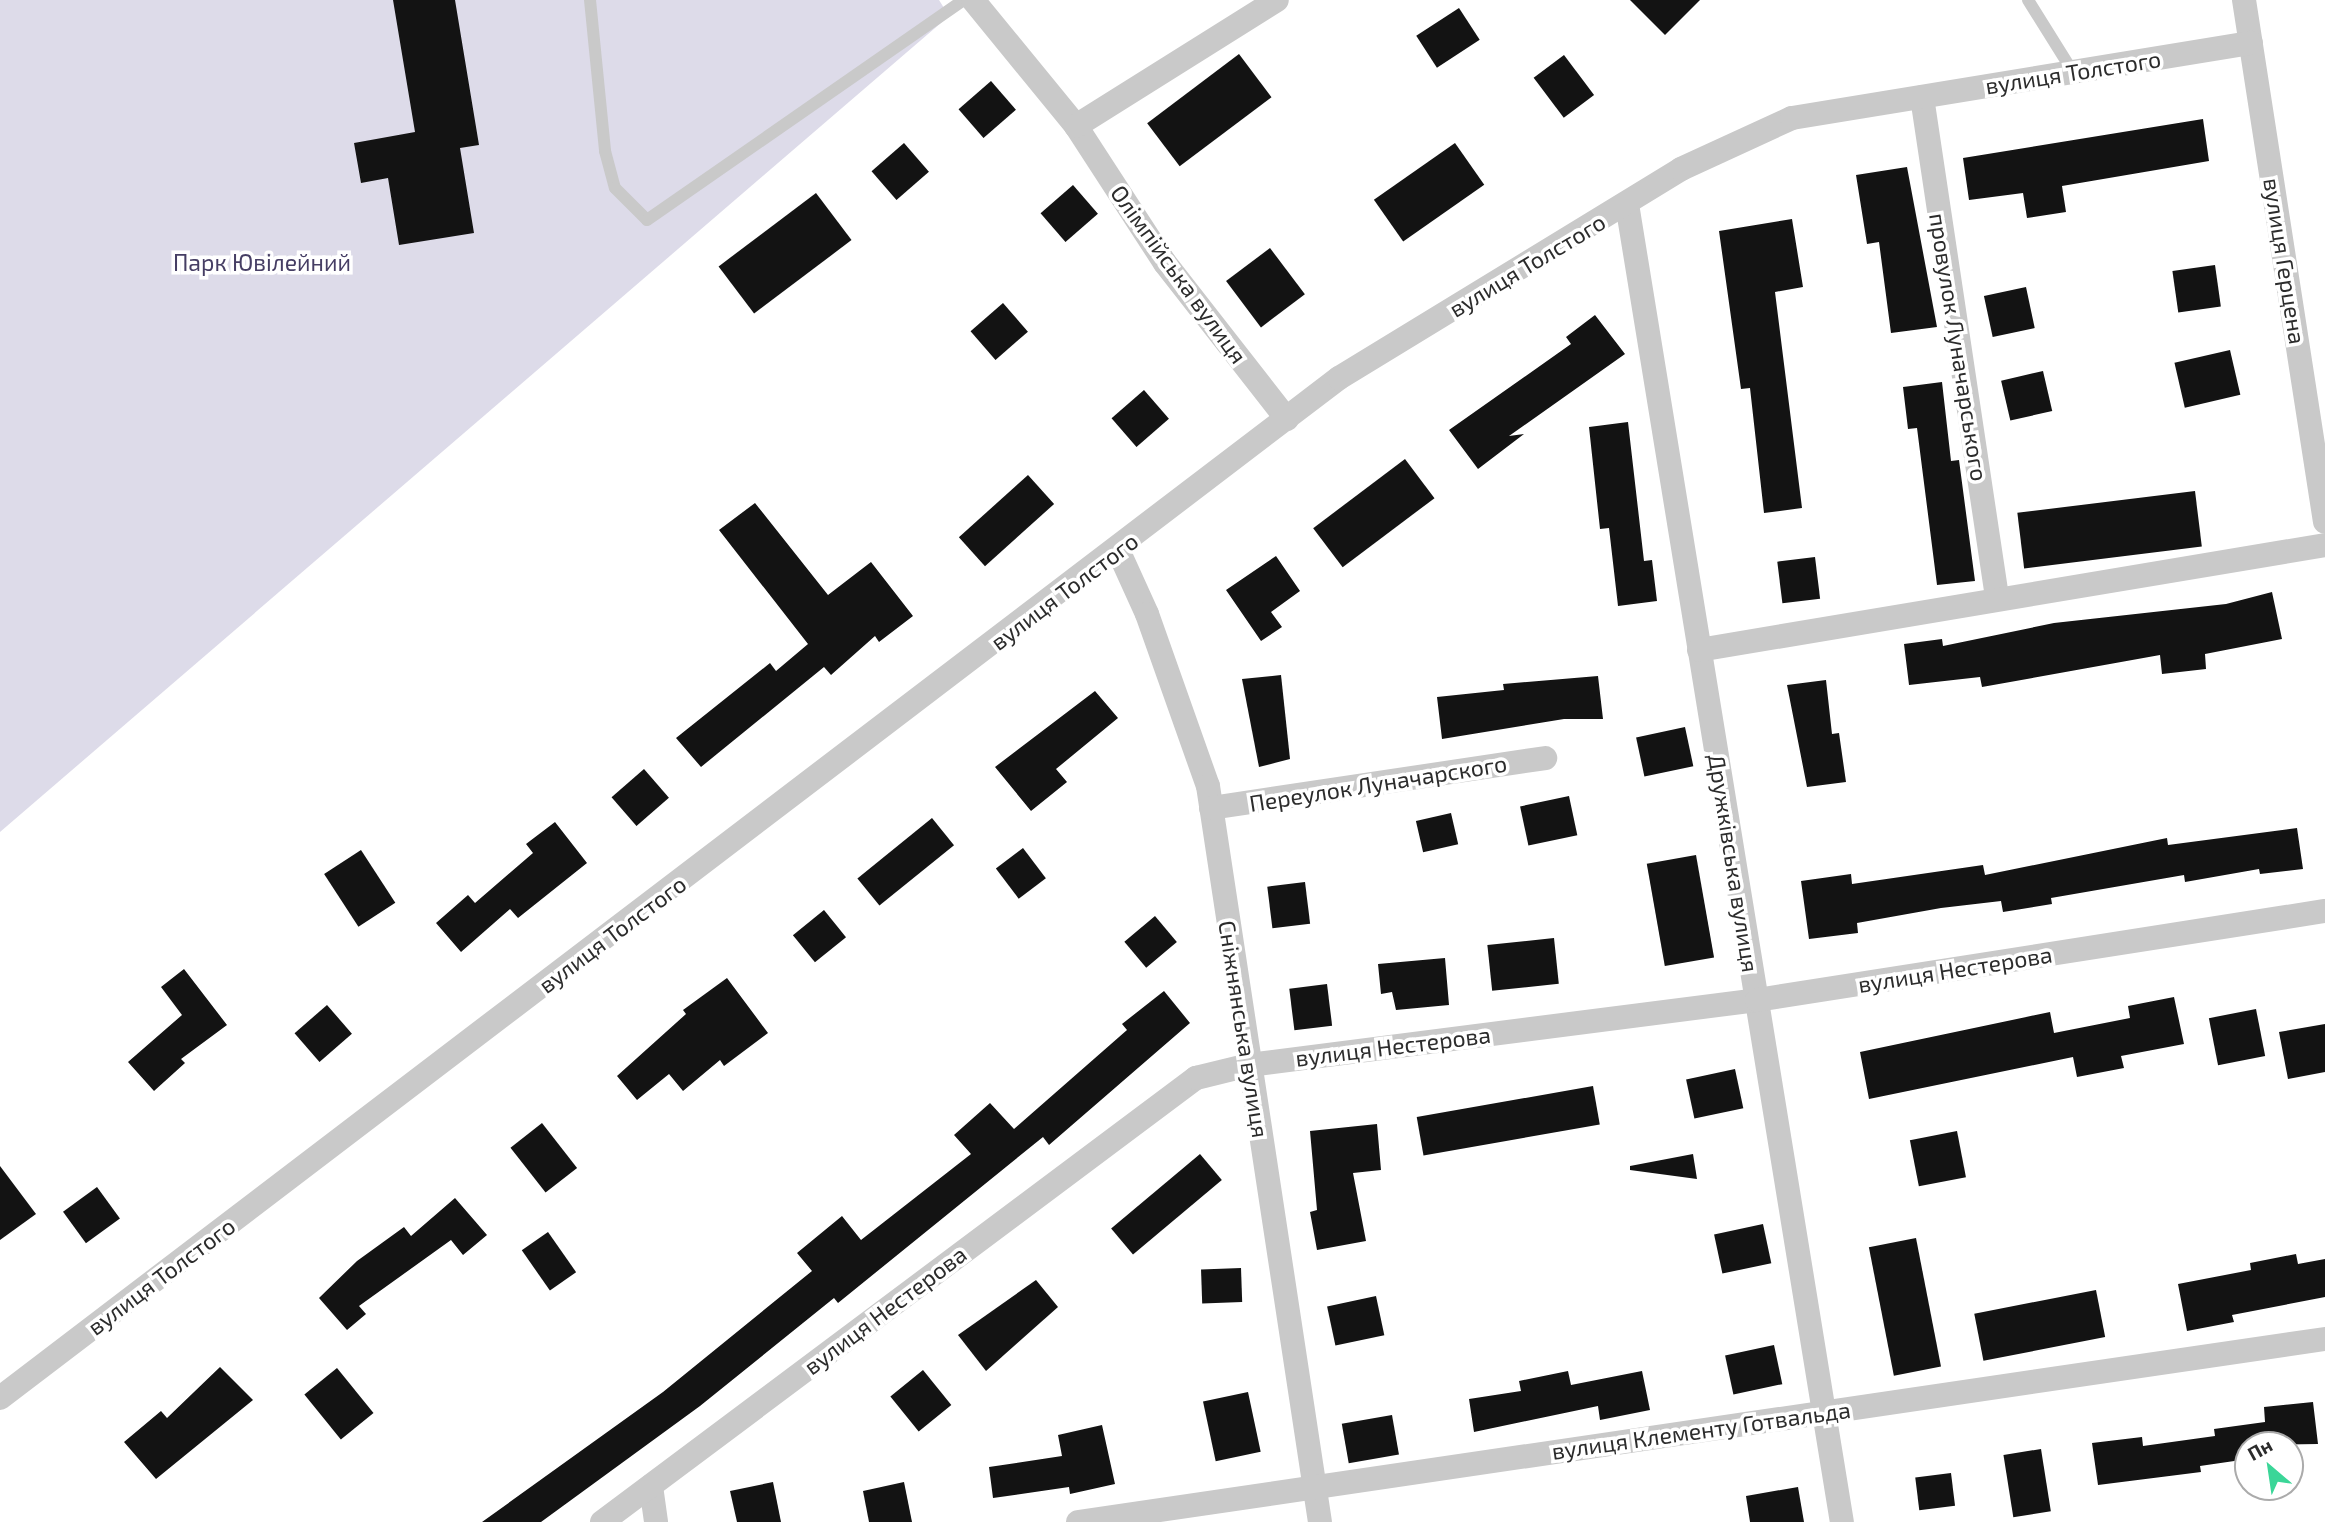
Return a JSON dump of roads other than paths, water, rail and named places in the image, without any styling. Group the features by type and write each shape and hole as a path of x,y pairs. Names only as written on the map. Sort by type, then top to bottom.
{"street":[{"name":"Олімпійська вулиця","path":"972,0 1076,127 1165,263 1287,419"},
{"path":"1076,127 1277,0"},
{"name":"вулиця Герцена","path":"2244,0 2325,522"},
{"name":"вулиця Толстого","path":"0,1398 1118,550 1339,378 1681,169 1792,118 2251,43"},
{"name":"провулок Луначарського","path":"1922,97 1997,597"},
{"name":"Дружківська вулиця","path":"1627,204 1842,1522"},
{"path":"1699,650 1997,597 2325,545"},
{"name":"Сніжнянська вулиця","path":"1118,550 1147,614 1211,808 1320,1522"},
{"name":"Переулок Луначарского","path":"1211,808 1545,758"},
{"name":"вулиця Нестерова","path":"602,1522 1196,1078 1249,1065 1757,1000 2325,911"},
{"name":"вулиця Клементу Готвальда","path":"1078,1522 2325,1339"},
{"path":"651,1486 656,1522"}],"lane":[{"path":"590,0 605,151 615,188 647,220 964,0"},
{"path":"2028,0 2073,72"}],"park label":[{"name":"Парк Ювілейний","path":"262,262"}]}
